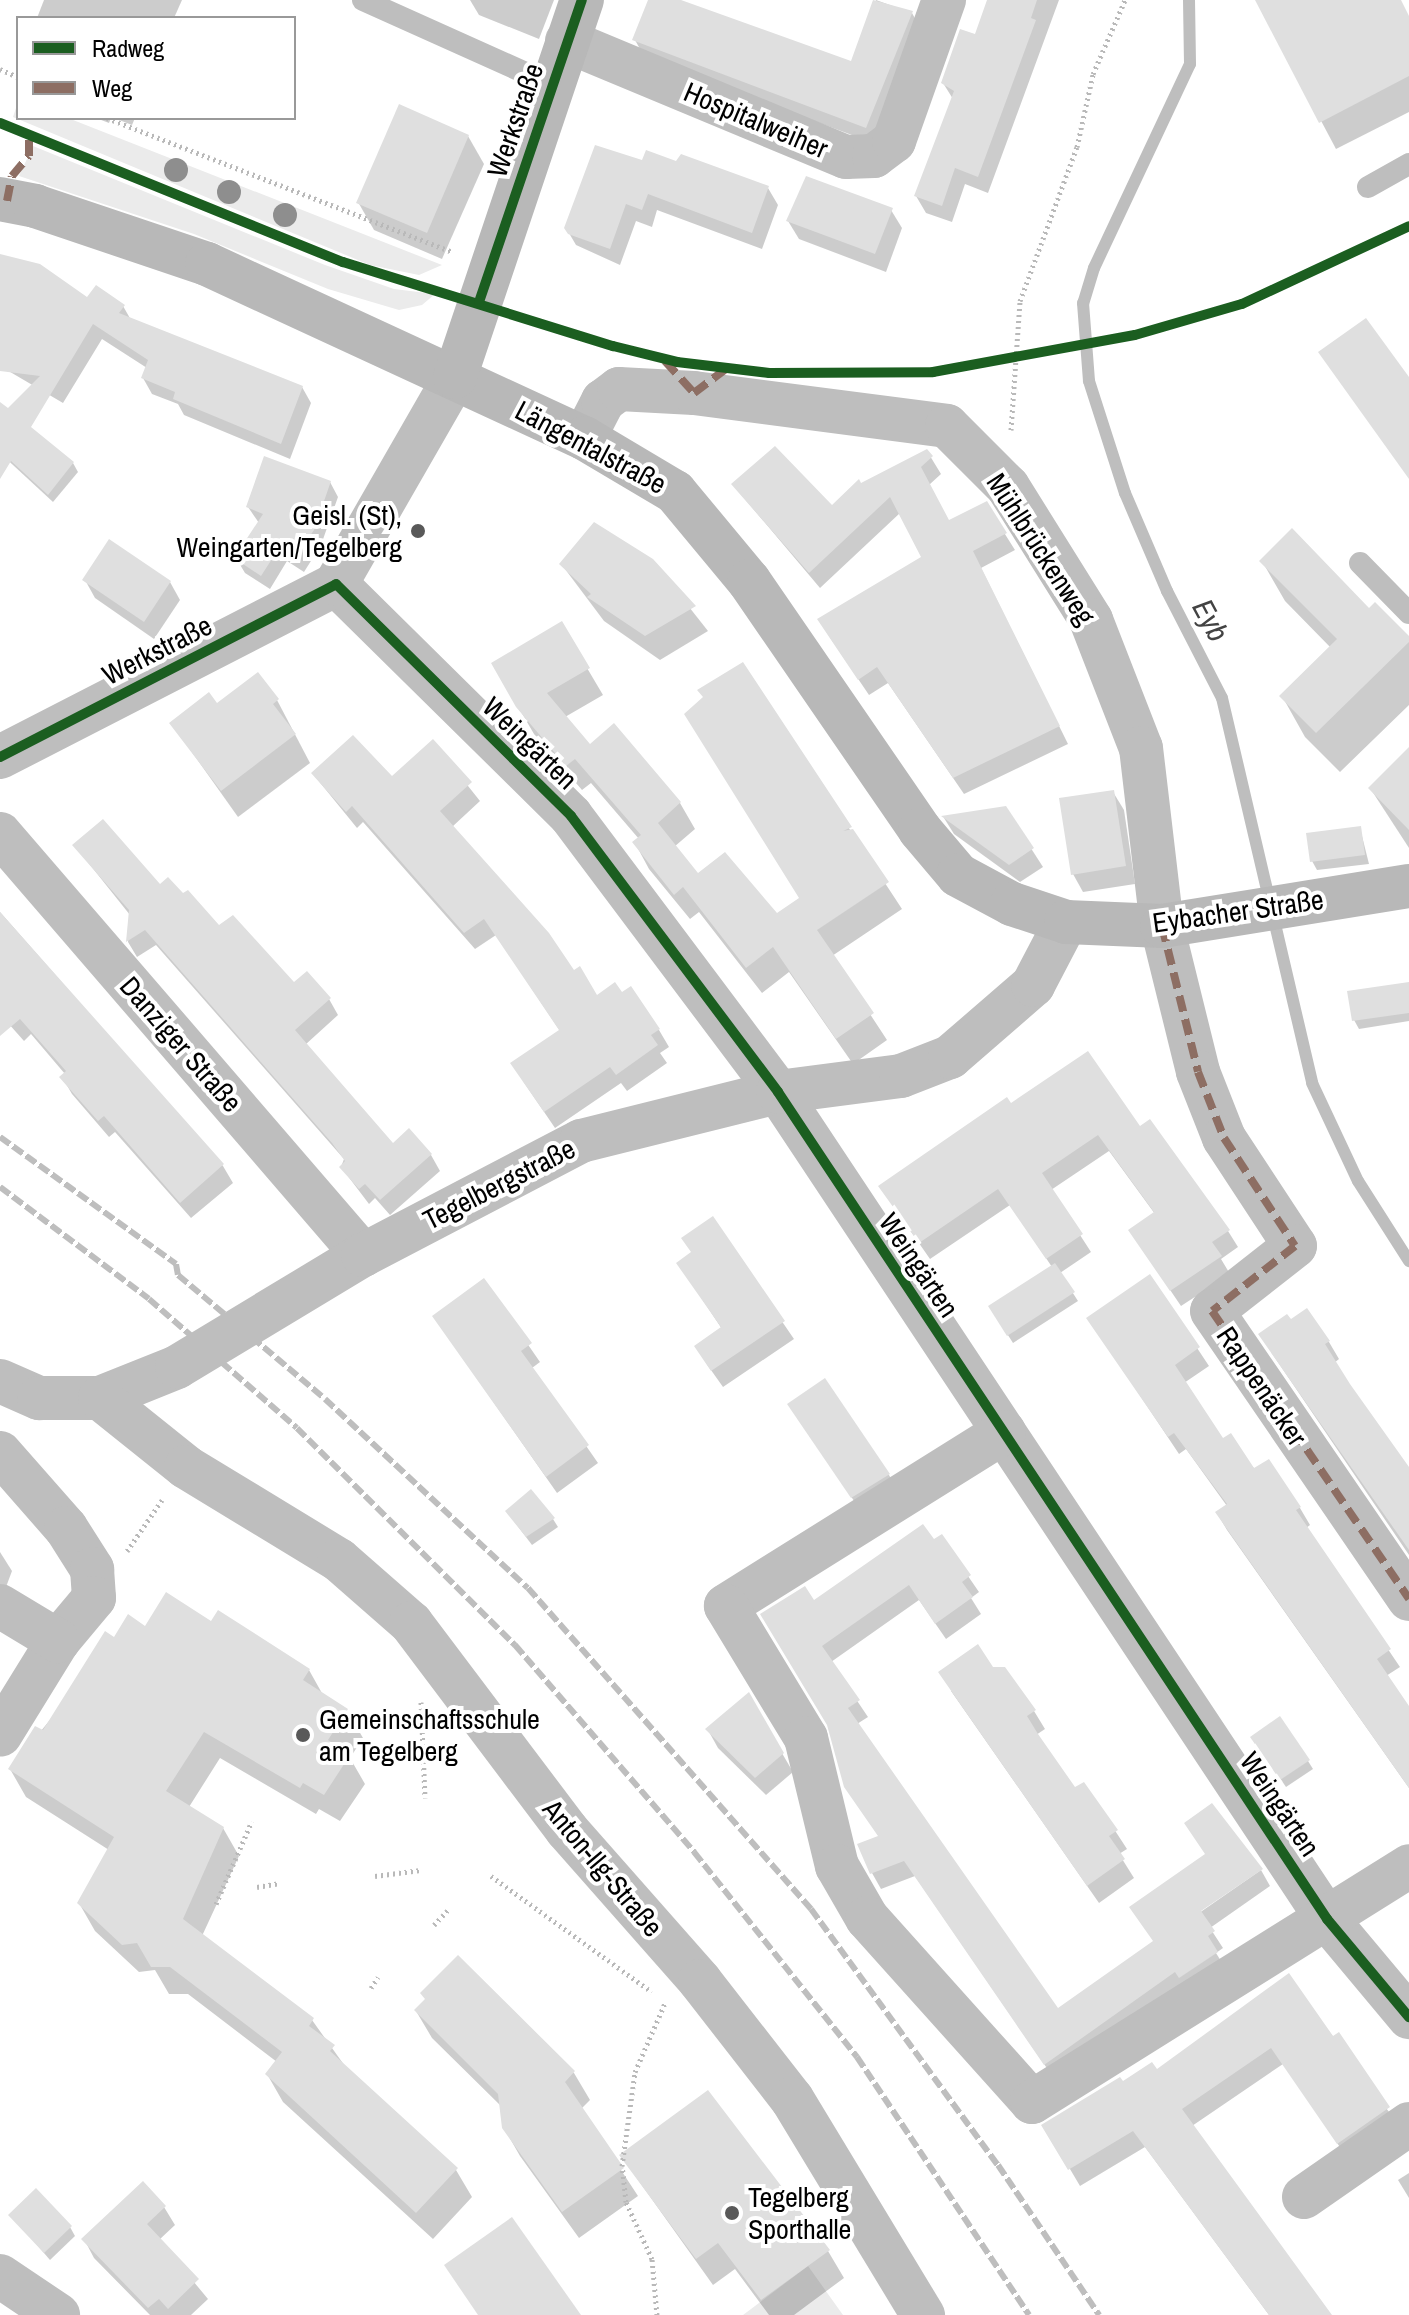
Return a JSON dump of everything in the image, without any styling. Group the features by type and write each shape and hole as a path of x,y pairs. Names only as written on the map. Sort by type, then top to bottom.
{"main road":[{"name":"Werkstraße","path":"455,377 582,0"},
{"name":"Längentalstraße","path":"0,199 35,206 207,264 584,438 675,492 749,581 920,830 958,875 1012,904 1066,922"},
{"name":"Eybacher Straße","path":"1066,922 1162,926 1225,913 1409,886"}],"street":[{"name":"Hospitalweiher","path":"567,41 846,157 874,156 894,141 944,0"},
{"name":"Werkstraße","path":"0,757 336,584 455,377"},
{"name":"Mühlbrückenweg","path":"584,438 603,401 619,389 694,393 947,426 1008,487 1091,620 1141,748 1162,926"},
{"name":"Weingärten","path":"336,584 571,816 778,1092 1327,1919 1409,2017"},
{"name":"Danziger Straße","path":"0,834 363,1255"},
{"name":"Tegelbergstraße","path":"0,1381 39,1398 100,1398 177,1367 363,1255 581,1141 778,1092 901,1076 950,1057 1033,985 1066,922"},
{"name":"Rappenäcker","path":"1162,926 1198,1072 1224,1138 1295,1246 1212,1311 1409,1599"},
{"name":"Anton-Ilg-Straße","path":"100,1398 186,1467 339,1560 411,1623 567,1830 683,1992 792,2099 923,2315"},
{"path":"1004,1432 726,1606 806,1738 837,1866 867,1918 1032,2102 1409,1866"},
{"path":"0,1453 66,1528 92,1569 94,1598 58,1641 0,1735"},
{"path":"0,1606 58,1641"},
{"path":"1304,2197 1409,2124"},
{"path":"0,2276 58,2315"}],"lane":[{"path":"363,0 552,85"},
{"path":"1368,187 1409,164"},
{"path":"1360,563 1409,613"}],"path":[{"path":"1008,487 1020,301 1077,147 1093,74 1125,0"},
{"path":"112,120 491,267"},
{"path":"94,1598 186,1467"},
{"path":"425,1798 417,1711 438,1656"},
{"path":"216,1904 252,1821"},
{"path":"375,1876 421,1870"},
{"path":"491,1876 683,1992 635,2072 622,2166 626,2202 652,2259 657,2315"},
{"path":"257,1887 279,1883"},
{"path":"434,1925 448,1910"},
{"path":"371,1988 378,1977"}],"shaded area":[{"path":"20,120 73,120 442,265 419,275 370,265"},
{"path":"33,146 325,265 394,289 435,294 422,305 399,310 328,289 194,234 19,176"},
{"path":"808,2266 843,2315 743,2315"}],"building":[{"path":"648,0 681,0 851,61 873,0 913,11 866,128 632,40"},
{"path":"987,0 1037,0 1031,18 1036,20 978,177 955,168 942,206 914,196 954,91 941,83 960,29 975,34"},
{"path":"1255,0 1401,0 1409,16 1409,76 1319,123"},
{"path":"399,104 469,135 427,233 356,203"},
{"path":"595,145 642,160 646,150 676,161 681,154 769,186 752,233 648,194 642,210 626,204 610,249 568,234 564,228"},
{"path":"806,176 893,208 875,254 786,221"},
{"path":"0,254 40,264 87,297 96,285 125,305 119,313 303,386 281,444 173,399 175,392 141,378 148,360 93,324 31,427 74,462 48,495 11,461 0,479 0,402 8,408 40,376 0,371"},
{"path":"1366,318 1409,377 1409,479 1318,352"},
{"path":"775,446 832,505 859,479 861,483 927,449 933,456 921,467 949,520 987,501 1007,533 973,551 1060,726 953,778 877,667 858,680 817,619 921,557 890,497 809,573 731,484"},
{"path":"264,456 331,481 314,530 295,558 279,548 261,576 234,558 263,514 246,507"},
{"path":"594,522 653,559 696,606 645,636 587,597 591,594 559,564"},
{"path":"1292,528 1369,608 1375,602 1409,636 1409,642 1316,733 1279,696 1337,639 1259,561"},
{"path":"109,539 171,581 144,622 82,580"},
{"path":"562,621 590,668 547,693 590,744 614,723 681,802 658,823 698,873 725,852 777,913 799,898 684,714 703,697 697,690 743,662 852,827 843,831 853,829 889,882 817,930 874,1013 836,1039 773,947 746,968 683,887 674,895 632,842 641,835 575,759 566,766 516,707 491,663"},
{"path":"258,672 279,699 273,704 296,734 221,791 169,723 209,692 217,703"},
{"path":"353,735 392,776 433,739 472,782 440,811 549,933 574,970 580,966 597,995 615,982 622,992 631,986 660,1029 651,1035 658,1045 616,1075 610,1067 544,1112 510,1063 559,1030 484,919 464,933 352,806 346,812 311,773"},
{"path":"1409,747 1409,830 1368,788"},
{"path":"1114,790 1126,866 1071,875 1059,798"},
{"path":"1006,806 1034,848 1009,865 941,816"},
{"path":"103,819 160,884 168,877 183,893 188,890 219,925 233,915 294,982 307,971 331,998 295,1030 393,1143 409,1128 432,1154 380,1200 365,1184 359,1189 339,1167 345,1161 332,1143 145,930 126,942 129,910 72,845"},
{"path":"1361,826 1365,855 1310,862 1306,833"},
{"path":"0,912 224,1164 180,1203 104,1116 98,1121 59,1077 66,1071 20,1019 0,1036"},
{"path":"1409,982 1409,1013 1352,1021 1347,991"},
{"path":"1088,1051 1140,1126 1150,1119 1230,1230 1212,1242 1222,1256 1170,1291 1128,1230 1154,1212 1098,1135 1042,1173 1083,1234 1046,1259 998,1189 919,1243 878,1186 1007,1097 1011,1103"},
{"path":"713,1216 785,1321 711,1371 694,1346 721,1327 676,1263 691,1252 681,1238"},
{"path":"1055,1263 1075,1292 1007,1336 988,1306"},
{"path":"1150,1274 1200,1347 1175,1365 1223,1438 1231,1433 1254,1468 1269,1459 1301,1507 1296,1510 1391,1649 1377,1659 1409,1706 1409,1788 1215,1512 1227,1504 1174,1433 1168,1437 1086,1318"},
{"path":"484,1278 532,1343 521,1351 589,1445 546,1477 432,1316"},
{"path":"1307,1308 1330,1341 1325,1344 1350,1384 1409,1467 1409,1550 1258,1334 1287,1314 1291,1319"},
{"path":"825,1378 890,1474 851,1498 787,1404"},
{"path":"531,1489 555,1518 526,1537 505,1511"},
{"path":"923,1524 934,1539 942,1534 971,1575 962,1582 973,1597 935,1624 909,1585 822,1646 860,1700 848,1708 1058,2008 1153,1941 1129,1907 1205,1854 1184,1823 1212,1803 1263,1869 1201,1911 1215,1931 1208,1936 1218,1952 1179,1978 1175,1972 1044,2065 904,1861 870,1874 857,1844 878,1836 844,1787 827,1725 760,1614 805,1586 814,1600"},
{"path":"166,1592 211,1621 218,1610 310,1669 303,1680 348,1709 328,1740 350,1755 324,1795 303,1783 300,1788 204,1732 166,1791 224,1827 183,1919 314,2018 309,2026 335,2045 330,2051 458,2168 416,2213 265,2074 282,2052 170,1967 151,1967 137,1943 122,1945 77,1903 114,1837 8,1769 35,1726 43,1730 105,1631 114,1637 128,1614 145,1626"},
{"path":"978,1644 993,1667 1005,1667 1036,1710 1027,1716 1075,1787 1084,1782 1118,1830 1109,1836 1125,1859 1087,1886 938,1672"},
{"path":"749,1692 784,1753 755,1778 705,1729"},
{"path":"1280,1716 1310,1760 1280,1780 1250,1737"},
{"path":"458,1955 575,2071 565,2082 624,2168 562,2212 502,2128 498,2094 414,2010 425,1999 420,1993"},
{"path":"1289,1973 1333,2036 1339,2032 1390,2107 1337,2144 1271,2048 1182,2109 1332,2315 1269,2315 1133,2131 1068,2170 1041,2125 1120,2077 1123,2081 1152,2062 1157,2069"},
{"name":"Tegelberg Sporthalle","path":"708,2090 830,2250 761,2300 718,2243 696,2259 619,2155"},
{"path":"143,2181 166,2206 147,2224 199,2279 168,2309 159,2299 148,2308 81,2239"},
{"path":"36,2188 72,2226 44,2253 8,2215"},
{"path":"512,2217 581,2315 478,2315 444,2265"}],"waterway":[{"name":"Eyb","path":"1189,0 1190,64 1094,268 1083,303 1089,381 1125,493 1167,591 1222,698 1312,1083 1358,1181 1409,1261"}],"railway":[{"path":"0,1137 176,1264 178,1275 325,1399 528,1588 811,1909 998,2165 1099,2315"},
{"path":"0,1187 149,1299 297,1428 515,1645 694,1852 857,2057 1029,2315"}],"marked path":[{"path":"7,201 12,176 29,156 29,135"},
{"path":"665,361 694,393 727,368"},
{"path":"1162,926 1198,1072 1224,1138 1295,1246 1212,1311 1409,1599"}],"cycle path":[{"path":"479,302 582,0"},
{"path":"0,123 343,262 613,346 677,362 769,373 933,372 1135,335 1242,304 1409,226"},
{"path":"0,757 336,584 571,816 778,1092 1327,1919 1409,2017"}],"place":[{"name":"Geisl. (St), Weingarten/Tegelberg","path":"418,531"},
{"name":"Gemeinschaftsschule am Tegelberg","path":"303,1735"},
{"name":"Tegelberg Sporthalle","path":"732,2213"}]}
